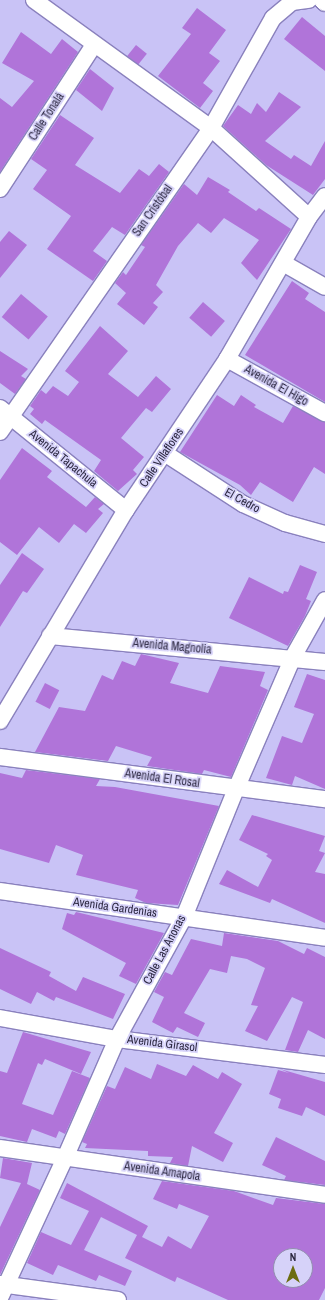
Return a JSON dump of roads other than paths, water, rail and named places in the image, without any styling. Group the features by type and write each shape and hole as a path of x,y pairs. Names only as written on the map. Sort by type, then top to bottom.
{"street":[{"path":"34,0 94,45 211,128 308,218"},
{"name":"San Cristóbal","path":"0,432 5,412 211,128 273,18 292,2 309,0"},
{"path":"322,0 325,3"},
{"name":"Calle Tonalá","path":"0,189 94,45"},
{"name":"Calle Villaflores","path":"0,721 126,510 166,454 226,359 308,218 325,196"},
{"path":"283,263 325,287"},
{"name":"Avenida El Higo","path":"226,359 325,413"},
{"name":"Avenida Tapachula","path":"5,412 126,510"},
{"name":"El Cedro","path":"166,454 243,504 285,523 325,534"},
{"name":"Calle Las Anonas","path":"2,1289 66,1158 117,1039 184,918 236,789 294,657 325,600"},
{"name":"Avenida Magnolia","path":"50,636 294,657 325,662"},
{"name":"Avenida El Rosal","path":"0,757 236,789 325,799"},
{"name":"Avenida Gardenias","path":"0,891 325,938"},
{"name":"Avenida Girasol","path":"0,1018 117,1039 325,1064"},
{"name":"Avenida Amapola","path":"0,1148 325,1195"},
{"path":"2,1289 118,1300"}]}
